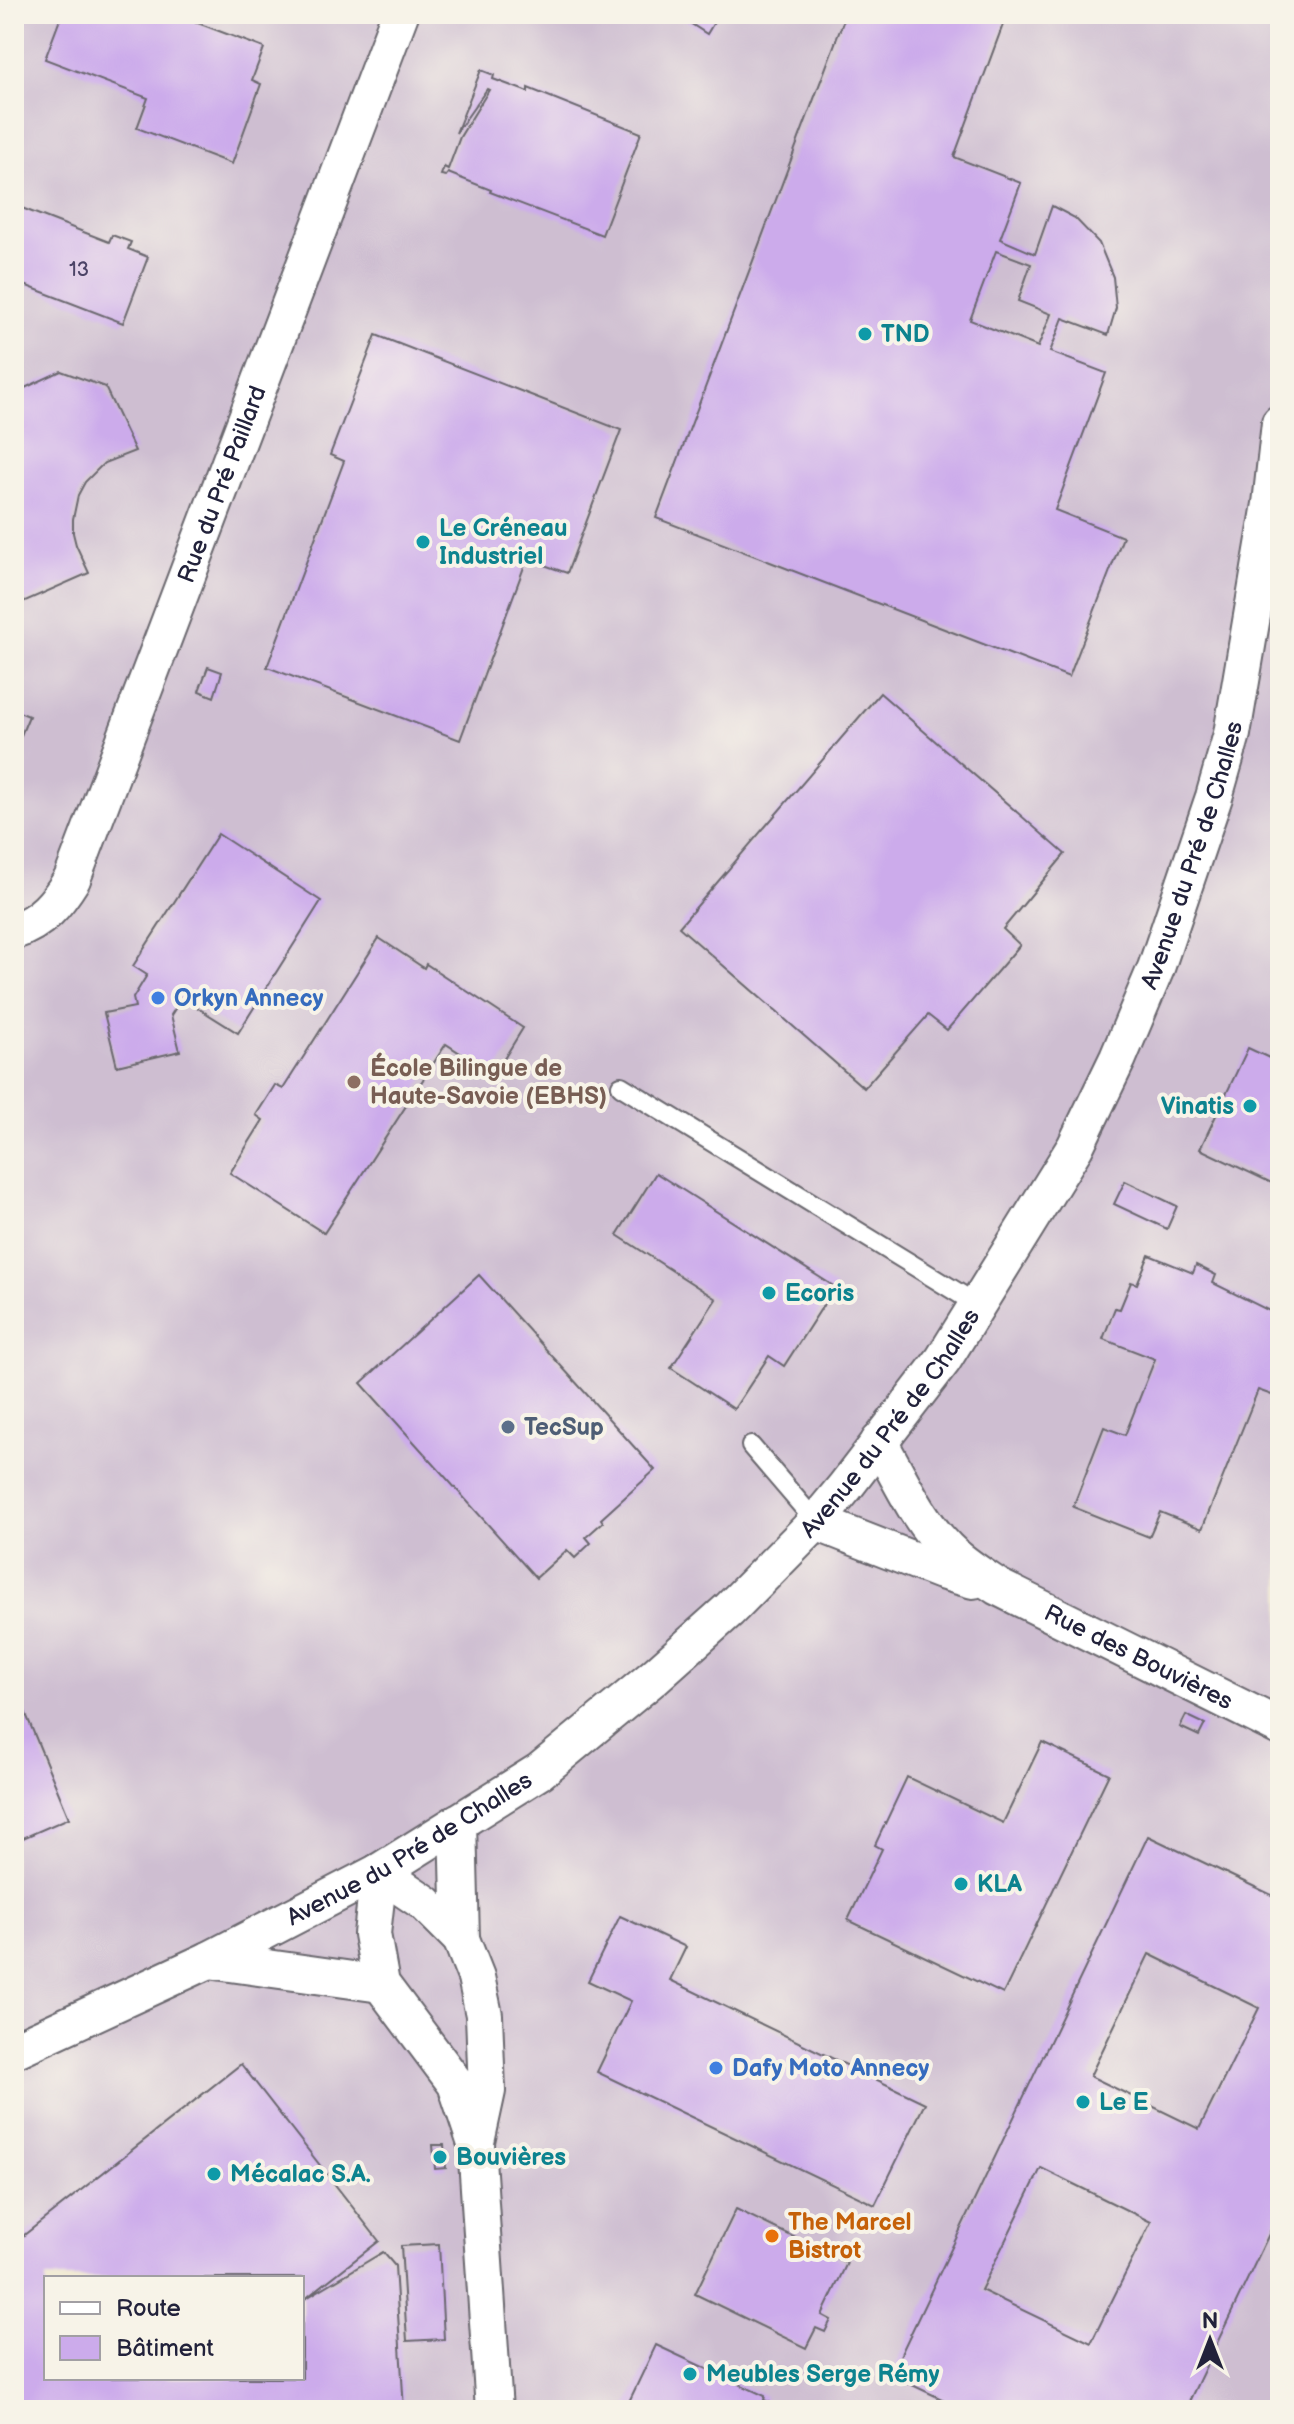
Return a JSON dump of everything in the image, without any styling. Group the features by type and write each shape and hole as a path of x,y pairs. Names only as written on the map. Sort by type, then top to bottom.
{"street":[{"name":"Rue du Pré Paillard","path":"14,931 42,917 58,901 72,879 400,14"},
{"name":"Avenue du Pré de Challes","path":"14,2050 209,1960 379,1872 540,1771 729,1610 816,1522 943,1360 1075,1147 1118,1058 1156,968 1214,797 1269,586 1271,504 1280,423"},
{"name":"Rue des Bouvières","path":"879,1442 918,1512 967,1567 998,1587 1280,1727"},
{"name":"Rue des Bouvières","path":"816,1522 941,1571 998,1587"},
{"path":"458,1822 461,1939 476,1977 484,2015 487,2091 476,2144"},
{"path":"461,1939 425,1903 379,1872 372,1934 381,1984 456,2084 476,2144 494,2410"},
{"path":"209,1960 381,1984"}],"lane":[{"path":"621,1086 978,1305"},
{"path":"751,1446 816,1522"}],"shaded area":[{"path":"14,14 1280,14 1280,2410 14,2410"}],"building":[{"path":"62,14 180,14 264,48 252,80 261,84 232,164 137,128 148,98 45,59"},
{"path":"676,14 719,14 707,34"},
{"name":"TND","path":"846,14 992,14 1005,19 954,157 1021,183 1000,239 1035,254 1052,206 1075,218 1099,243 1113,277 1116,308 1108,335 1063,318 1050,352 1106,373 1055,510 1123,537 1069,677 656,518","holes":["996,251 1031,264 1018,301 1051,314 1038,347 970,320"]},
{"path":"481,70 494,75 493,79 528,92 528,88 641,133 602,235 448,173 441,175 444,167 448,169 460,137 489,90 456,133"},
{"path":"14,205 109,242 112,235 131,242 128,249 148,257 123,323 14,281"},
{"name":"Le Créneau Industriel","path":"376,335 621,430 567,573 527,559 460,740 267,667 344,461 330,455"},
{"path":"61,371 105,387 135,451 104,463 85,482 78,495 73,533 89,573 23,602 14,598 14,476 19,466 14,456 14,393"},
{"path":"208,667 222,672 214,697 199,691"},
{"path":"880,693 1065,854 1003,929 1020,945 947,1030 928,1015 864,1088 679,927"},
{"path":"14,710 29,716 14,752"},
{"path":"218,834 321,901 238,1033 182,998 171,1015 180,1051 117,1066 104,1013 135,1007 133,998 147,975 133,966"},
{"name":"École Bilingue de Haute-Savoie (EBHS)","path":"379,938 424,968 426,964 523,1028 494,1075 446,1044 324,1233 230,1173 263,1120 256,1115 275,1085 283,1089"},
{"name":"Vinatis","path":"1248,1048 1280,1063 1280,1187 1200,1149"},
{"name":"Ecoris","path":"656,1173 835,1287 784,1366 769,1356 734,1409 671,1368 716,1299 617,1235"},
{"path":"1125,1181 1177,1206 1167,1229 1114,1204"},
{"path":"1149,1255 1193,1273 1196,1265 1216,1275 1213,1283 1280,1316 1280,1398 1258,1390 1202,1529 1160,1512 1149,1537 1073,1507 1104,1427 1125,1435 1155,1359 1103,1339 1115,1308 1120,1309 1131,1282 1137,1284"},
{"name":"TecSup","path":"479,1275 655,1470 601,1519 603,1522 586,1537 591,1543 575,1558 567,1550 536,1578 361,1383"},
{"path":"14,1685 69,1818 14,1842"},
{"path":"1186,1715 1205,1724 1199,1736 1180,1727"},
{"name":"KLA","path":"1042,1742 1109,1774 1003,1994 848,1920 882,1849 875,1845 907,1777 1003,1823"},
{"name":"Le E","path":"1148,1836 1280,1899 1280,2211 1185,2410 965,2410 891,2375","holes":["1149,1954 1259,2008 1199,2129 1090,2076","1041,2168 1151,2222 1091,2343 981,2290"]},
{"path":"620,1916 686,1947 670,1980 925,2103 875,2205 597,2072 631,2001 588,1981"},
{"name":"Mécalac S.A.","path":"241,2064 379,2241 305,2299 383,2252 395,2266 404,2410 14,2410 14,2243"},
{"name":"Bouvières","path":"433,2145 444,2145 446,2168 435,2169"},
{"path":"736,2209 847,2263 822,2315 831,2320 825,2332 816,2328 806,2348 695,2294"},
{"path":"439,2244 444,2339 407,2341 401,2246"},
{"name":"Meubles Serge Rémy","path":"656,2345 765,2396 764,2400 771,2403 768,2410 625,2410"}],"place":[{"name":"TND","path":"865,334"},
{"name":"Le Créneau Industriel","path":"423,542"},
{"name":"Orkyn Annecy","path":"158,998"},
{"name":"École Bilingue de Haute-Savoie (EBHS)","path":"354,1082"},
{"name":"Vinatis","path":"1250,1106"},
{"name":"Ecoris","path":"769,1293"},
{"name":"TecSup","path":"508,1427"},
{"name":"KLA","path":"961,1884"},
{"name":"Dafy Moto Annecy","path":"716,2068"},
{"name":"Le E","path":"1083,2102"},
{"name":"Bouvières","path":"440,2157"},
{"name":"Mécalac S.A.","path":"214,2174"},
{"name":"The Marcel Bistrot","path":"772,2236"},
{"name":"Meubles Serge Rémy","path":"690,2374"}]}
